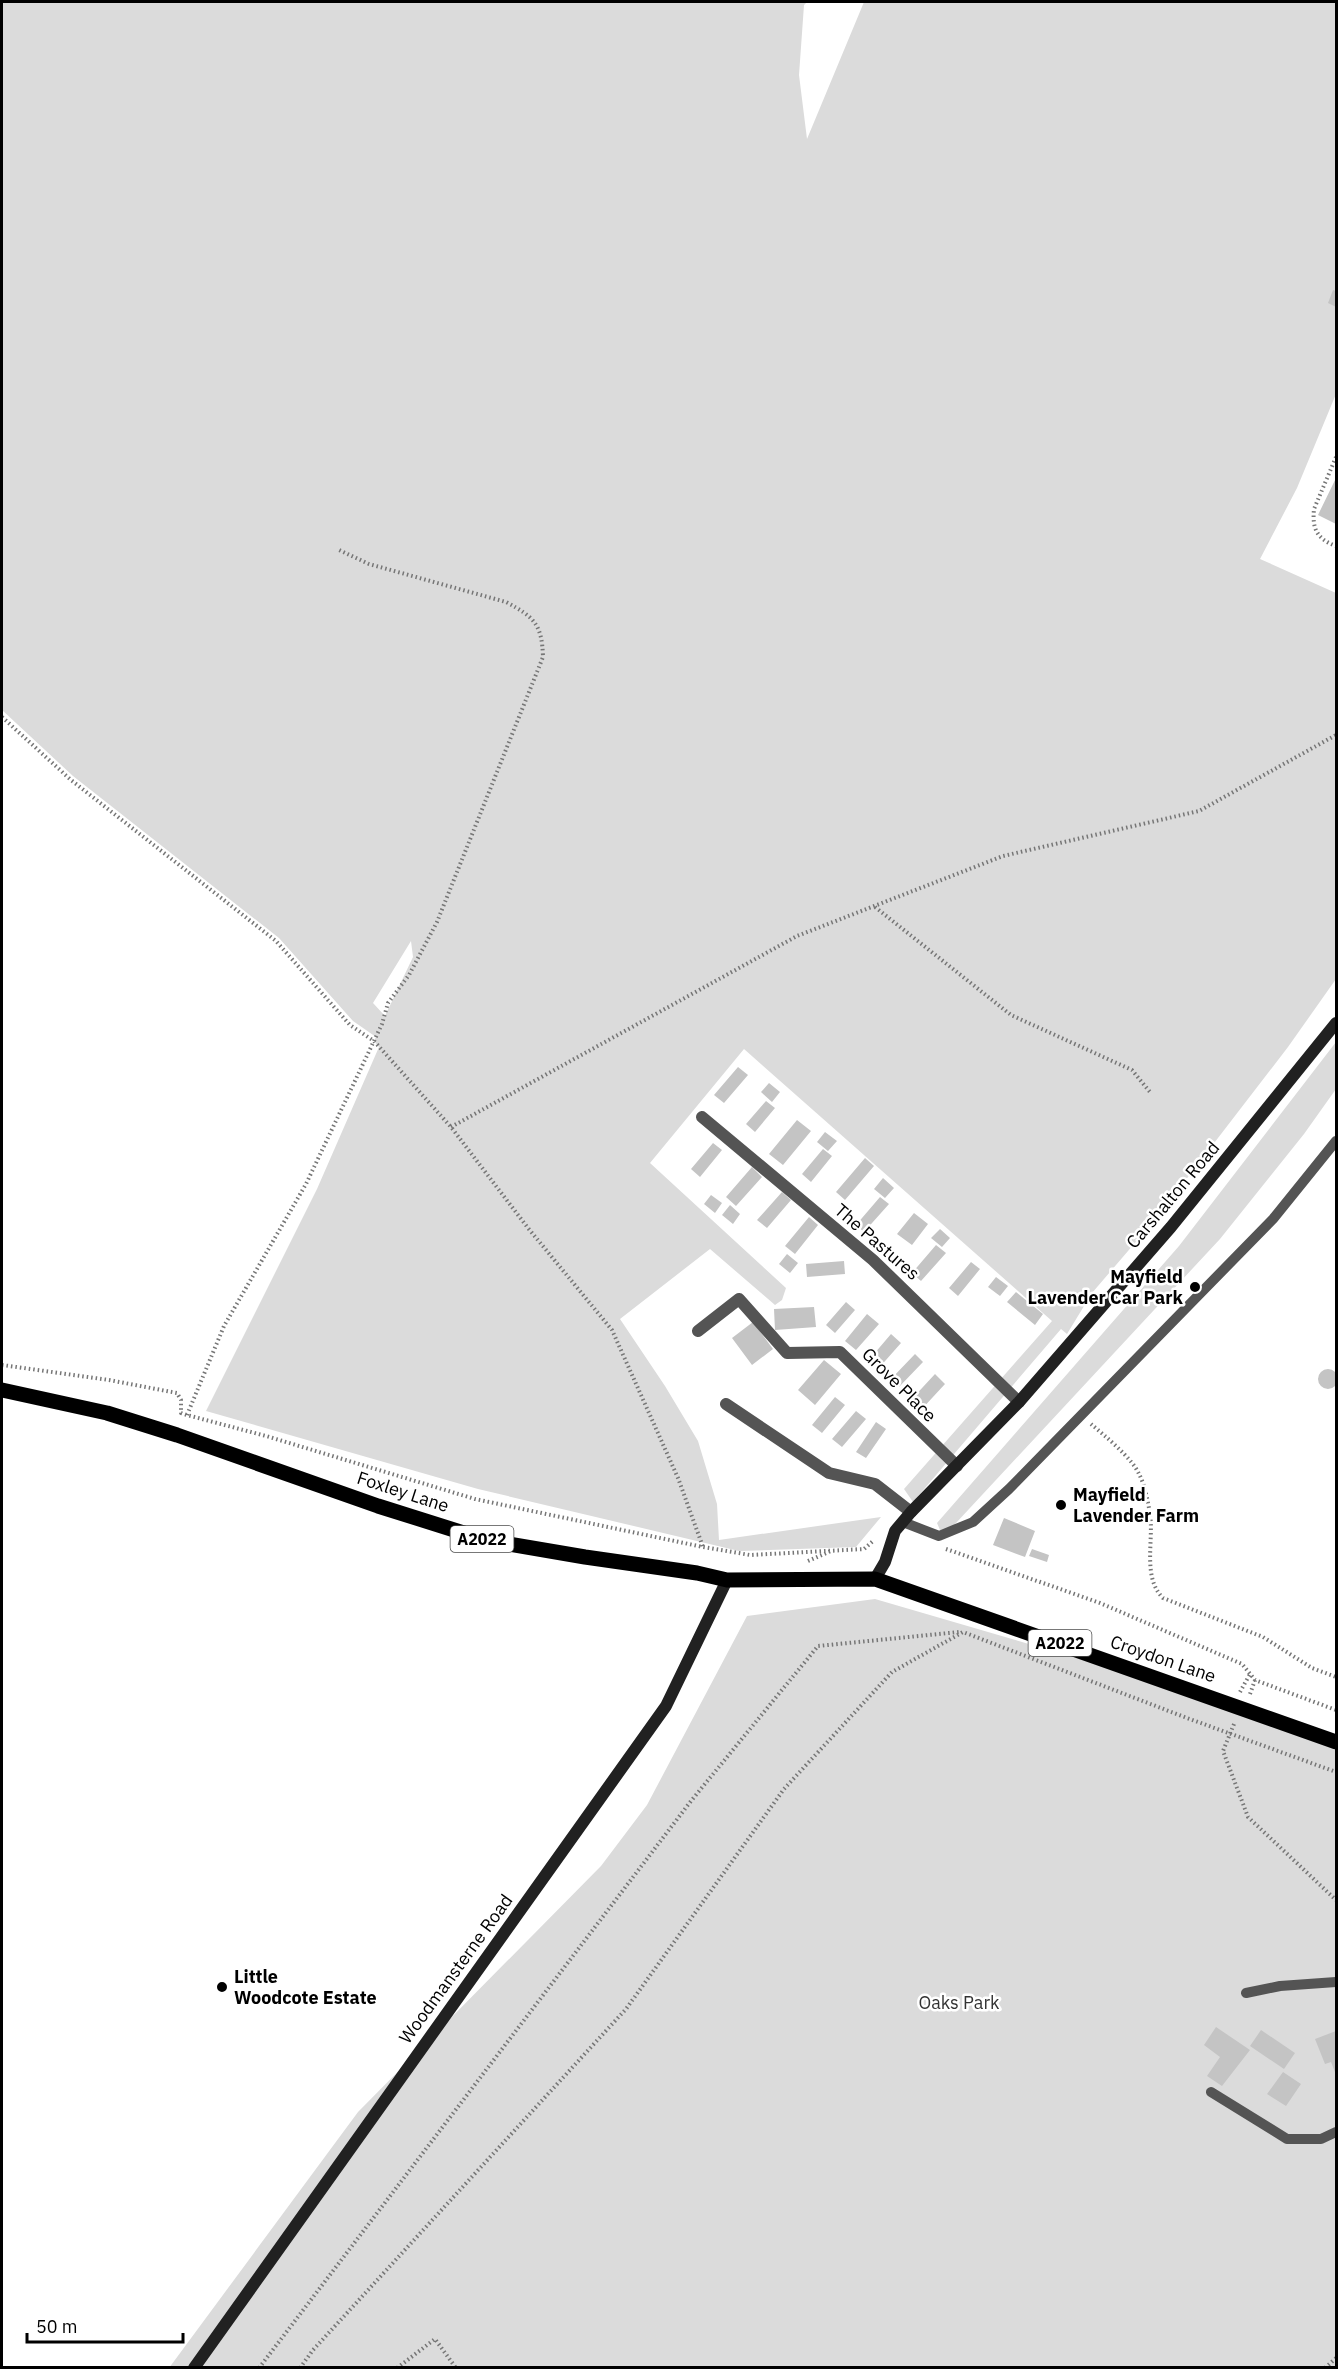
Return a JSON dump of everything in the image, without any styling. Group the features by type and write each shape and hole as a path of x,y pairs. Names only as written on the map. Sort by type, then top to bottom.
{"main road":[{"name":"Carshalton Road","path":"875,1579 885,1563 903,1522 1020,1402 1172,1227 1336,1023"},
{"name":"Foxley Lane","path":"2,1390 107,1413 177,1435 378,1506 486,1540 697,1573 727,1580 875,1579"},
{"name":"Croydon Lane","path":"875,1579 1336,1742"},
{"name":"Woodmansterne Road","path":"194,2367 666,1706 727,1580"}],"street":[{"name":"The Pastures","path":"702,1117 873,1260 1020,1402"},
{"name":"Grove Place","path":"698,1331 740,1299 787,1353 840,1352 957,1466"},
{"path":"726,1404 829,1473 875,1484 903,1522"}],"lane":[{"path":"903,1522 939,1536 973,1522 1273,1219 1336,1141"},
{"path":"1246,1993 1280,1986 1336,1982"},
{"path":"1211,2092 1287,2139 1321,2139 1336,2132"}],"path":[{"path":"1336,457 1314,509 1313,517 1314,531 1318,536 1336,546"},
{"path":"177,1435 225,1326 306,1184 382,1024 388,1003 409,975 437,922 543,657 543,639 537,623 525,612 506,602 369,564 339,550"},
{"path":"2,717 71,780 276,941 350,1025 374,1041 451,1127 528,1228 612,1330 678,1478 703,1547"},
{"path":"451,1127 797,936 1003,856 1199,811 1336,735"},
{"path":"874,906 1011,1015 1132,1070 1150,1092"},
{"path":"2,1365 109,1380 177,1393 181,1400 181,1413 475,1499 703,1547 750,1555 864,1549 885,1530 903,1522"},
{"path":"1080,1415 1112,1442 1139,1473 1150,1515 1152,1580 1156,1591 1163,1598 1263,1637 1312,1668 1336,1677"},
{"path":"942,1548 1100,1603 1242,1664 1255,1680 1336,1710"},
{"path":"300,2367 313,2350 626,2009 784,1789 892,1672 963,1632"},
{"path":"259,2367 691,1801 818,1646 963,1632 1336,1772"},
{"path":"1240,1692 1250,1674"},
{"path":"1249,1695 1255,1680"},
{"path":"1235,1721 1223,1751 1248,1817 1336,1900"},
{"path":"396,2367 435,2338 456,2367"},
{"path":"1325,2367 1336,2358"}],"green space":[{"path":"2,2 807,2 804,5 799,75 807,139 864,2 1336,2 1336,394 1297,488 1260,559 1336,593 1336,979 1288,1047 1158,1216 1092,1293 1067,1334 1061,1329 913,1502 904,1489 1052,1321 744,1049 650,1163 786,1288 782,1300 775,1305 710,1249 620,1319 665,1386 698,1441 717,1504 719,1540 881,1517 856,1547 739,1551 478,1489 206,1411 317,1189 379,1047 374,1041 376,1037 353,1021 279,938 73,776 2,710","holes":["411,941 413,957 385,1016 373,1003"]},
{"path":"1336,1042 1336,1089 1304,1134 1220,1239 943,1537 937,1523 1179,1246"},
{"name":"Oaks Park","path":"875,1599 1228,1702 1336,1742 1336,2367 169,2368 358,2112 601,1866 647,1805 747,1616"}],"building":[{"path":"1333,290 1336,291 1336,307 1328,303"},
{"path":"1336,478 1336,524 1318,515"},
{"path":"738,1067 748,1075 724,1103 714,1095"},
{"path":"769,1083 780,1092 772,1102 761,1092"},
{"path":"766,1101 775,1108 755,1132 746,1124"},
{"path":"797,1120 811,1131 783,1165 769,1154"},
{"path":"825,1132 837,1141 828,1151 817,1142"},
{"path":"713,1143 722,1150 700,1177 691,1169"},
{"path":"823,1149 832,1156 811,1182 802,1174"},
{"path":"865,1158 874,1166 845,1200 836,1192"},
{"path":"752,1167 762,1177 736,1206 726,1197"},
{"path":"883,1178 894,1188 885,1198 874,1189"},
{"path":"782,1192 791,1200 767,1228 757,1220"},
{"path":"711,1195 722,1203 715,1213 704,1204"},
{"path":"880,1197 889,1204 864,1232 856,1225"},
{"path":"730,1205 740,1214 733,1224 722,1215"},
{"path":"914,1213 928,1224 912,1245 897,1234"},
{"path":"809,1217 818,1225 795,1254 785,1246"},
{"path":"940,1229 950,1238 942,1247 931,1238"},
{"path":"936,1245 946,1253 921,1281 912,1273"},
{"path":"787,1254 798,1263 790,1273 779,1264"},
{"path":"844,1261 845,1274 807,1277 806,1264"},
{"path":"971,1262 980,1269 958,1296 949,1288"},
{"path":"996,1277 1008,1286 1000,1296 988,1287"},
{"path":"1016,1292 1043,1314 1035,1325 1007,1302"},
{"path":"846,1302 855,1310 835,1333 826,1325"},
{"path":"814,1307 816,1327 775,1330 774,1309"},
{"path":"867,1314 879,1324 856,1350 845,1341"},
{"path":"753,1322 773,1349 752,1365 732,1338"},
{"path":"891,1334 901,1343 878,1369 868,1361"},
{"path":"915,1354 923,1362 899,1387 891,1379"},
{"path":"824,1360 841,1374 815,1405 798,1390"},
{"path":"1328,1369 1335,1372 1338,1379 1335,1386 1328,1389 1321,1386 1318,1379 1321,1372"},
{"path":"935,1374 945,1384 920,1411 910,1401"},
{"path":"835,1397 845,1405 822,1433 812,1425"},
{"path":"856,1411 866,1419 842,1447 832,1439"},
{"path":"876,1422 886,1429 866,1458 856,1452"},
{"path":"1004,1518 1035,1531 1025,1557 993,1545"},
{"path":"1032,1549 1049,1555 1047,1562 1029,1556"},
{"path":"1216,2027 1250,2050 1222,2086 1207,2076 1220,2057 1204,2045"},
{"path":"1261,2030 1295,2053 1284,2069 1250,2046"},
{"path":"1336,2031 1335,2072 1331,2062 1325,2064 1315,2039"},
{"path":"1283,2072 1301,2084 1286,2106 1267,2094"}],"place":[{"name":"Mayfield Lavender Car Park","path":"1195,1287"},
{"name":"Mayfield Lavender Farm","path":"1061,1505"},
{"name":"Little Woodcote Estate","path":"222,1987"}]}
